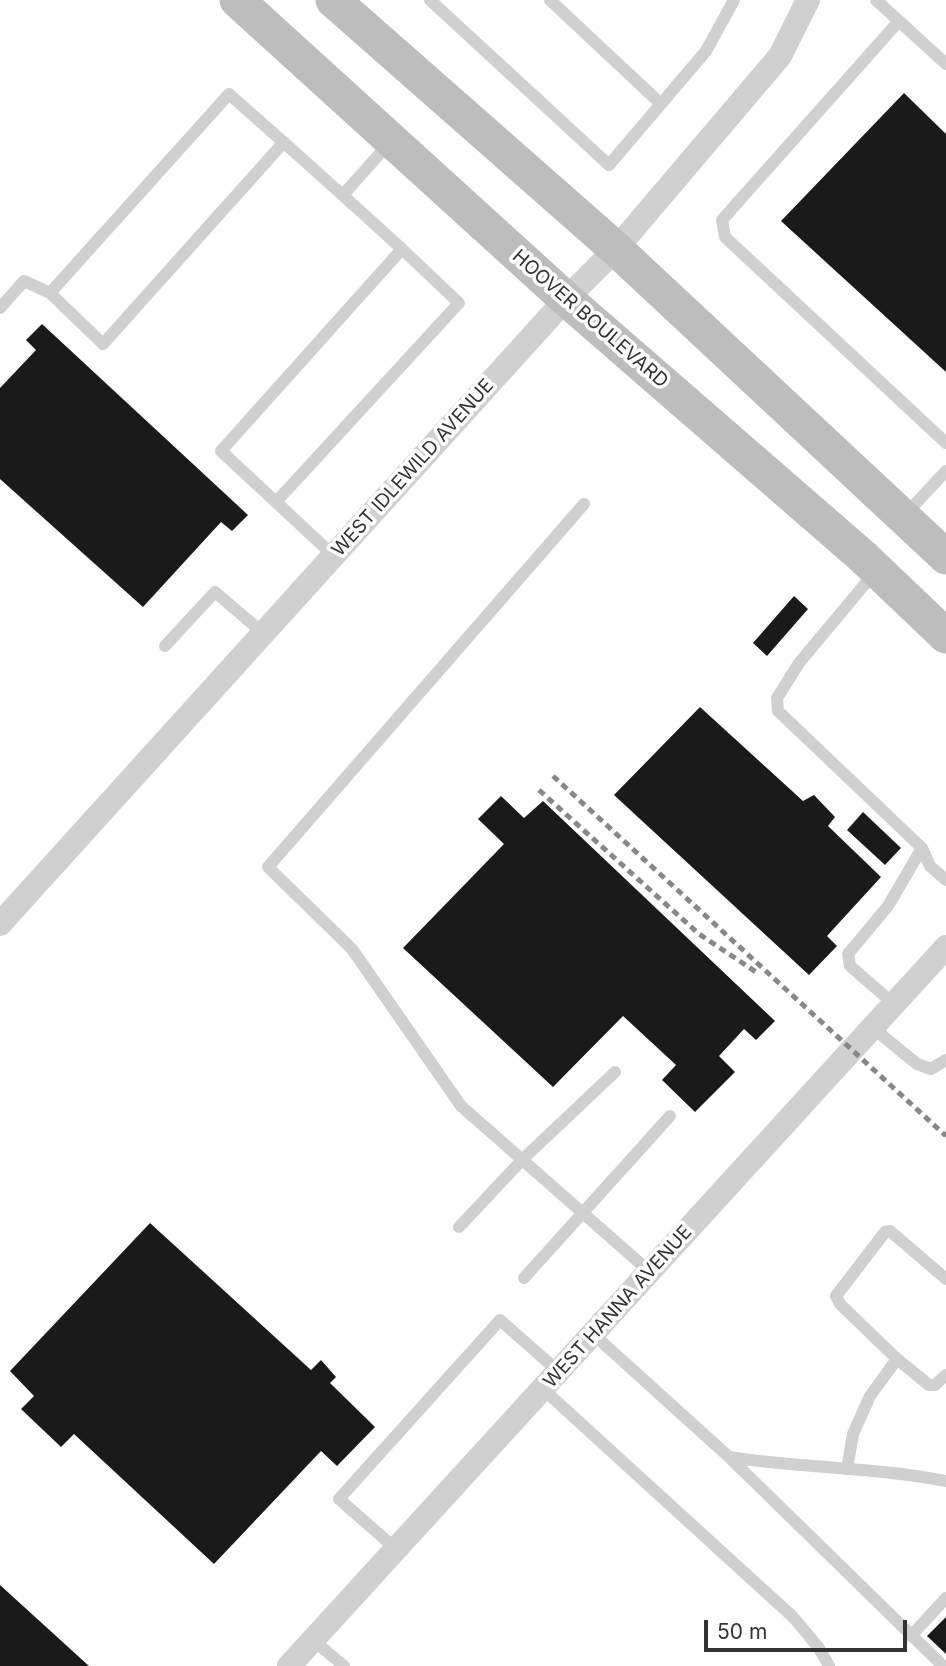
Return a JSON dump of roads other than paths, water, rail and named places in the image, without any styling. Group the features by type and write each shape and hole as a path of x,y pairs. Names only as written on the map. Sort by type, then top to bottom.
{"main road":[{"name":"HOOVER BOULEVARD","path":"237,0 566,299 877,570 946,636"},
{"path":"333,0 617,249 946,556"}],"street":[{"name":"WEST IDLEWILD AVENUE","path":"0,923 566,299 617,249 780,56 808,0"},
{"name":"WEST HANNA AVENUE","path":"289,1666 946,947"}],"lane":[{"path":"430,0 609,165 706,51 734,0"},
{"path":"550,0 661,104"},
{"path":"876,0 946,64"},
{"path":"899,21 722,220 724,237 946,443"},
{"path":"50,293 229,94 402,249 459,303 276,502"},
{"path":"343,195 391,141"},
{"path":"0,308 24,281 50,293 103,344 284,142"},
{"path":"334,556 220,451 402,249"},
{"path":"904,517 946,471"},
{"path":"584,503 268,867 352,949 461,1107 650,1272"},
{"path":"877,570 799,663 777,698 778,711 922,848 930,866 946,880"},
{"path":"165,646 215,592 263,633"},
{"path":"894,1004 850,966 848,954 888,906 922,848"},
{"path":"873,1028 917,1064 931,1069 946,1060"},
{"path":"459,1227 522,1160 615,1072"},
{"path":"524,1278 670,1116"},
{"path":"946,1279 890,1231 885,1232 836,1296 840,1304 897,1359 929,1385 935,1385 946,1375"},
{"path":"396,1549 339,1499 500,1320 551,1380 793,1616 819,1648 829,1666"},
{"path":"593,1334 729,1457 943,1666"},
{"path":"847,1469 853,1434 870,1396 897,1359"},
{"path":"729,1457 785,1465 915,1475 946,1481"},
{"path":"911,1636 946,1598"},
{"path":"313,1640 344,1666"}],"railway":[{"path":"553,776 946,1136"},
{"path":"539,790 699,934 756,972"}]}
